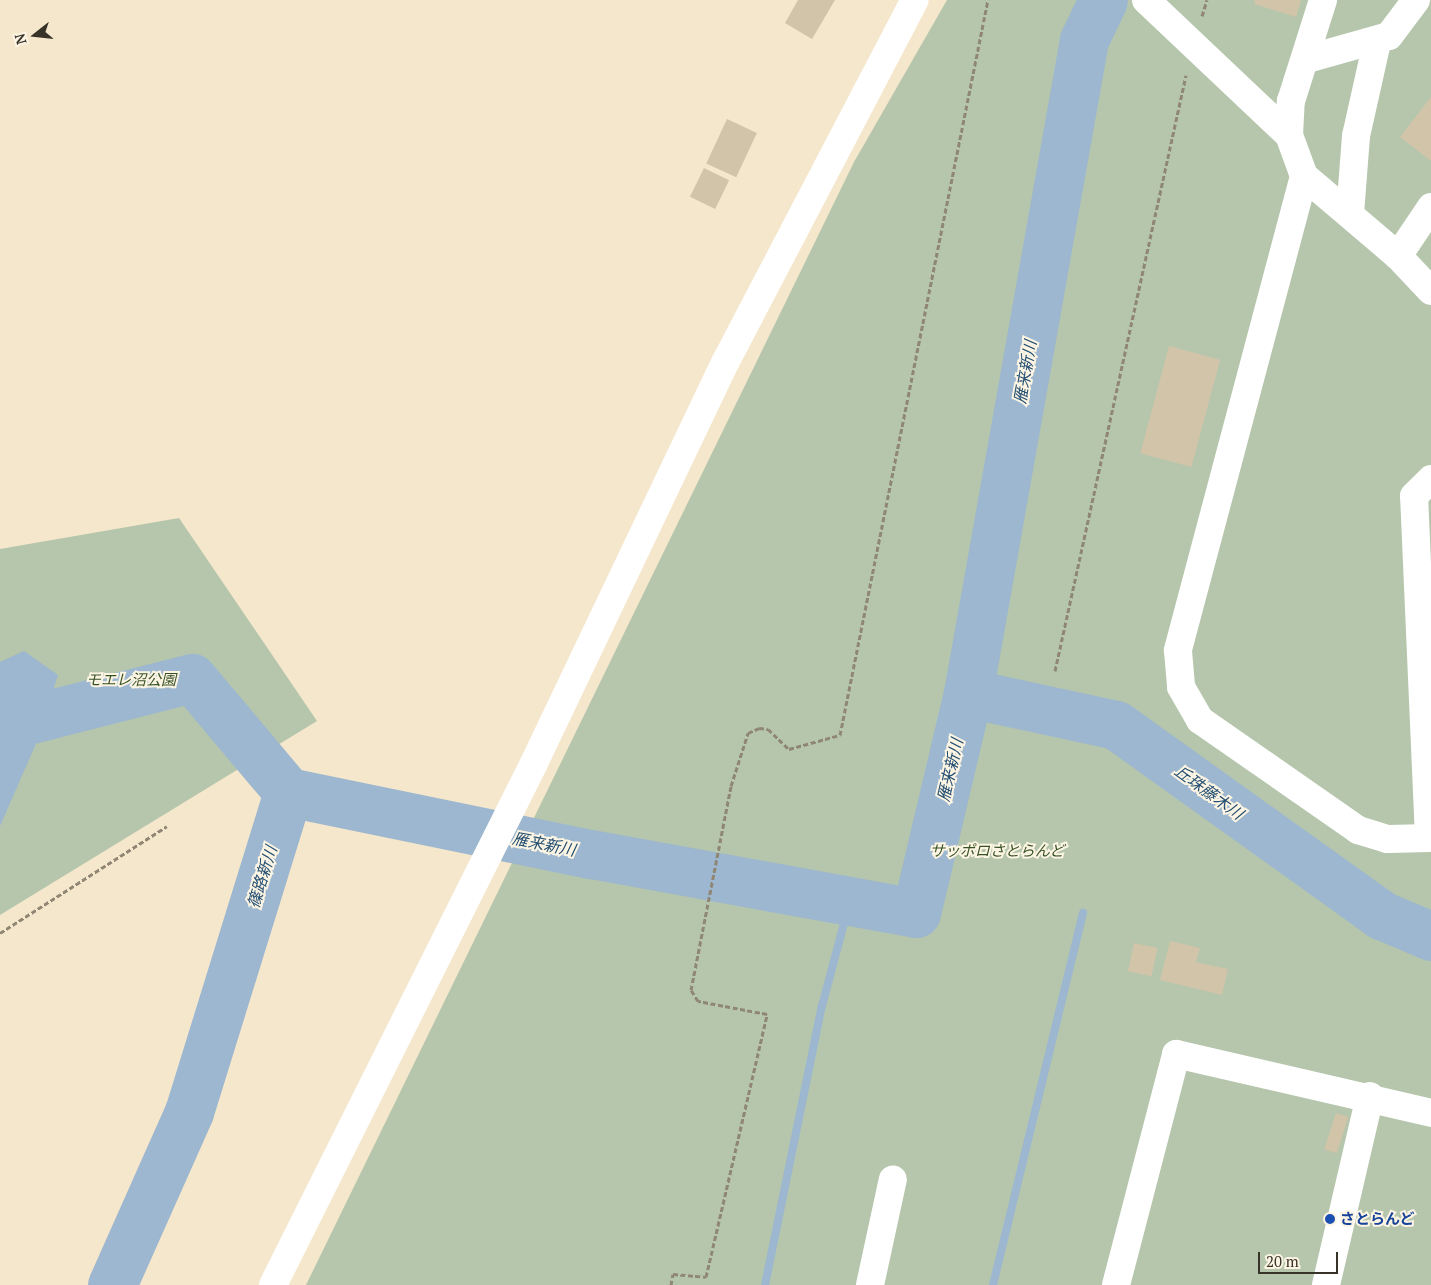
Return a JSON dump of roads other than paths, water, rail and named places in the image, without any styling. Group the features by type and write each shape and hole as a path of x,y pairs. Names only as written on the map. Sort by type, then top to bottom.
{"street":[{"path":"273,1285 534,763 726,361 916,0"},
{"path":"1146,0 1188,44 1290,134"},
{"path":"1323,0 1307,60 1291,101 1290,134 1304,176 1398,256 1431,291"},
{"path":"1307,60 1377,42 1389,36 1416,0"},
{"path":"1350,214 1356,136 1377,42"},
{"path":"1304,176 1178,651 1181,687 1200,720 1358,830 1388,839 1429,838 1414,496 1431,479"},
{"path":"1398,256 1431,208"},
{"path":"1116,1285 1176,1054 1370,1096 1431,1113"},
{"path":"1326,1285 1370,1096"},
{"path":"870,1285 893,1179"}],"water":[{"path":"24,651 58,675 35,746 0,826 0,662"}],"waterway":[{"name":"雁来新川","path":"288,792 591,854 916,913 968,693 1084,40 1103,0"},
{"name":"篠路新川","path":"0,727 192,678 288,792"},
{"name":"丘珠藤木川","path":"968,693 1116,725 1381,915 1431,936"},
{"name":"篠路新川","path":"112,1285 189,1112 288,792"},
{"path":"765,1285 822,1006 850,901"},
{"path":"993,1285 1083,913"}],"place":[{"name":"さとらんど","path":"1330,1219"}],"park label":[{"name":"モエレ沼公園","path":"131,680"},
{"name":"サッポロさとらんど","path":"997,851"}]}
